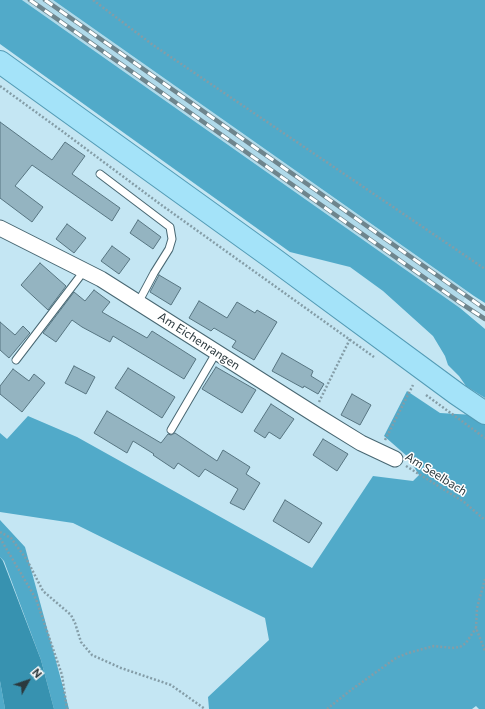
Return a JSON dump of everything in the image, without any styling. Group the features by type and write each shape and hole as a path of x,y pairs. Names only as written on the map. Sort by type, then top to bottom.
{"main road":[{"path":"0,62 485,413"}],"street":[{"name":"Am Eichenrangen","path":"0,228 101,279 138,304 160,316 314,414 361,442 395,459"}],"lane":[{"path":"100,174 170,227 172,239 169,249 154,273 138,304"},
{"path":"16,360 84,271"},
{"path":"171,430 216,353"}],"path":[{"path":"93,0 153,45 485,269"},
{"path":"0,86 160,204 380,360"},
{"path":"314,414 350,339"},
{"path":"407,381 419,389"},
{"path":"380,452 412,385"},
{"path":"425,394 485,438"},
{"name":"Am Seelbach","path":"395,459 464,502 485,520"},
{"path":"0,532 11,538 27,560 43,591 71,615 75,623 80,642 92,655 121,668 172,685 205,709"},
{"path":"0,538 36,599 62,676 67,709"},
{"path":"485,579 477,608 476,628 485,651"},
{"path":"327,709 396,658 434,646 452,648 460,647 466,643 476,628"}],"shaded area":[{"path":"0,0 22,0 460,308 485,329 485,398 466,386 448,365 445,356 433,336 383,291 350,267 290,252 0,44"},
{"path":"22,0 53,0 468,292 460,308"},
{"path":"53,0 485,0 485,303 474,296"},
{"path":"407,391 440,413 474,415 485,423 485,709 479,709 476,706 472,709 209,709 208,697 269,640 265,618 73,523 0,512 0,433 7,439 28,416 77,437 312,568 373,476 413,481 419,475 408,457 384,436"},
{"path":"0,520 25,547 69,709 54,709 41,660 4,561 0,557"},
{"path":"0,557 3,561 41,660 54,709 5,709 0,681"},
{"path":"0,681 5,709 0,709"}],"building":[{"path":"0,122 52,160 65,142 85,156 72,174 120,208 112,221 32,165 15,186 43,207 32,222 0,198"},
{"path":"138,220 161,237 153,249 130,233"},
{"path":"67,224 86,238 74,253 56,239"},
{"path":"112,246 130,259 119,274 101,261"},
{"path":"40,263 66,286 48,310 21,285"},
{"path":"159,275 181,288 171,305 150,292"},
{"path":"94,290 110,302 102,312 147,338 152,331 196,359 184,379 113,336 110,342 72,320 56,342 43,333 74,292 85,301"},
{"path":"199,301 227,318 237,302 255,313 257,310 277,322 254,360 232,347 236,341 214,328 211,331 189,318"},
{"path":"0,322 15,335 23,326 30,333 9,358 0,350"},
{"path":"282,353 313,371 311,376 324,384 318,394 304,386 303,388 272,371"},
{"path":"74,366 95,377 86,394 65,383"},
{"path":"216,367 256,390 242,413 202,389"},
{"path":"128,368 175,397 162,418 115,388"},
{"path":"13,369 29,381 34,374 45,383 22,412 0,394 0,386"},
{"path":"352,394 371,405 360,425 341,415"},
{"path":"271,404 294,419 280,439 269,432 265,438 254,431"},
{"path":"107,411 161,443 168,434 171,435 175,433 217,461 223,450 250,467 246,474 260,483 244,510 230,503 238,489 205,469 199,477 178,463 174,469 133,441 127,453 94,433"},
{"path":"323,439 348,454 337,471 313,455"},
{"path":"285,500 322,523 309,543 273,521"}],"railway":[{"path":"30,0 485,319"},
{"path":"45,0 485,309"}]}
